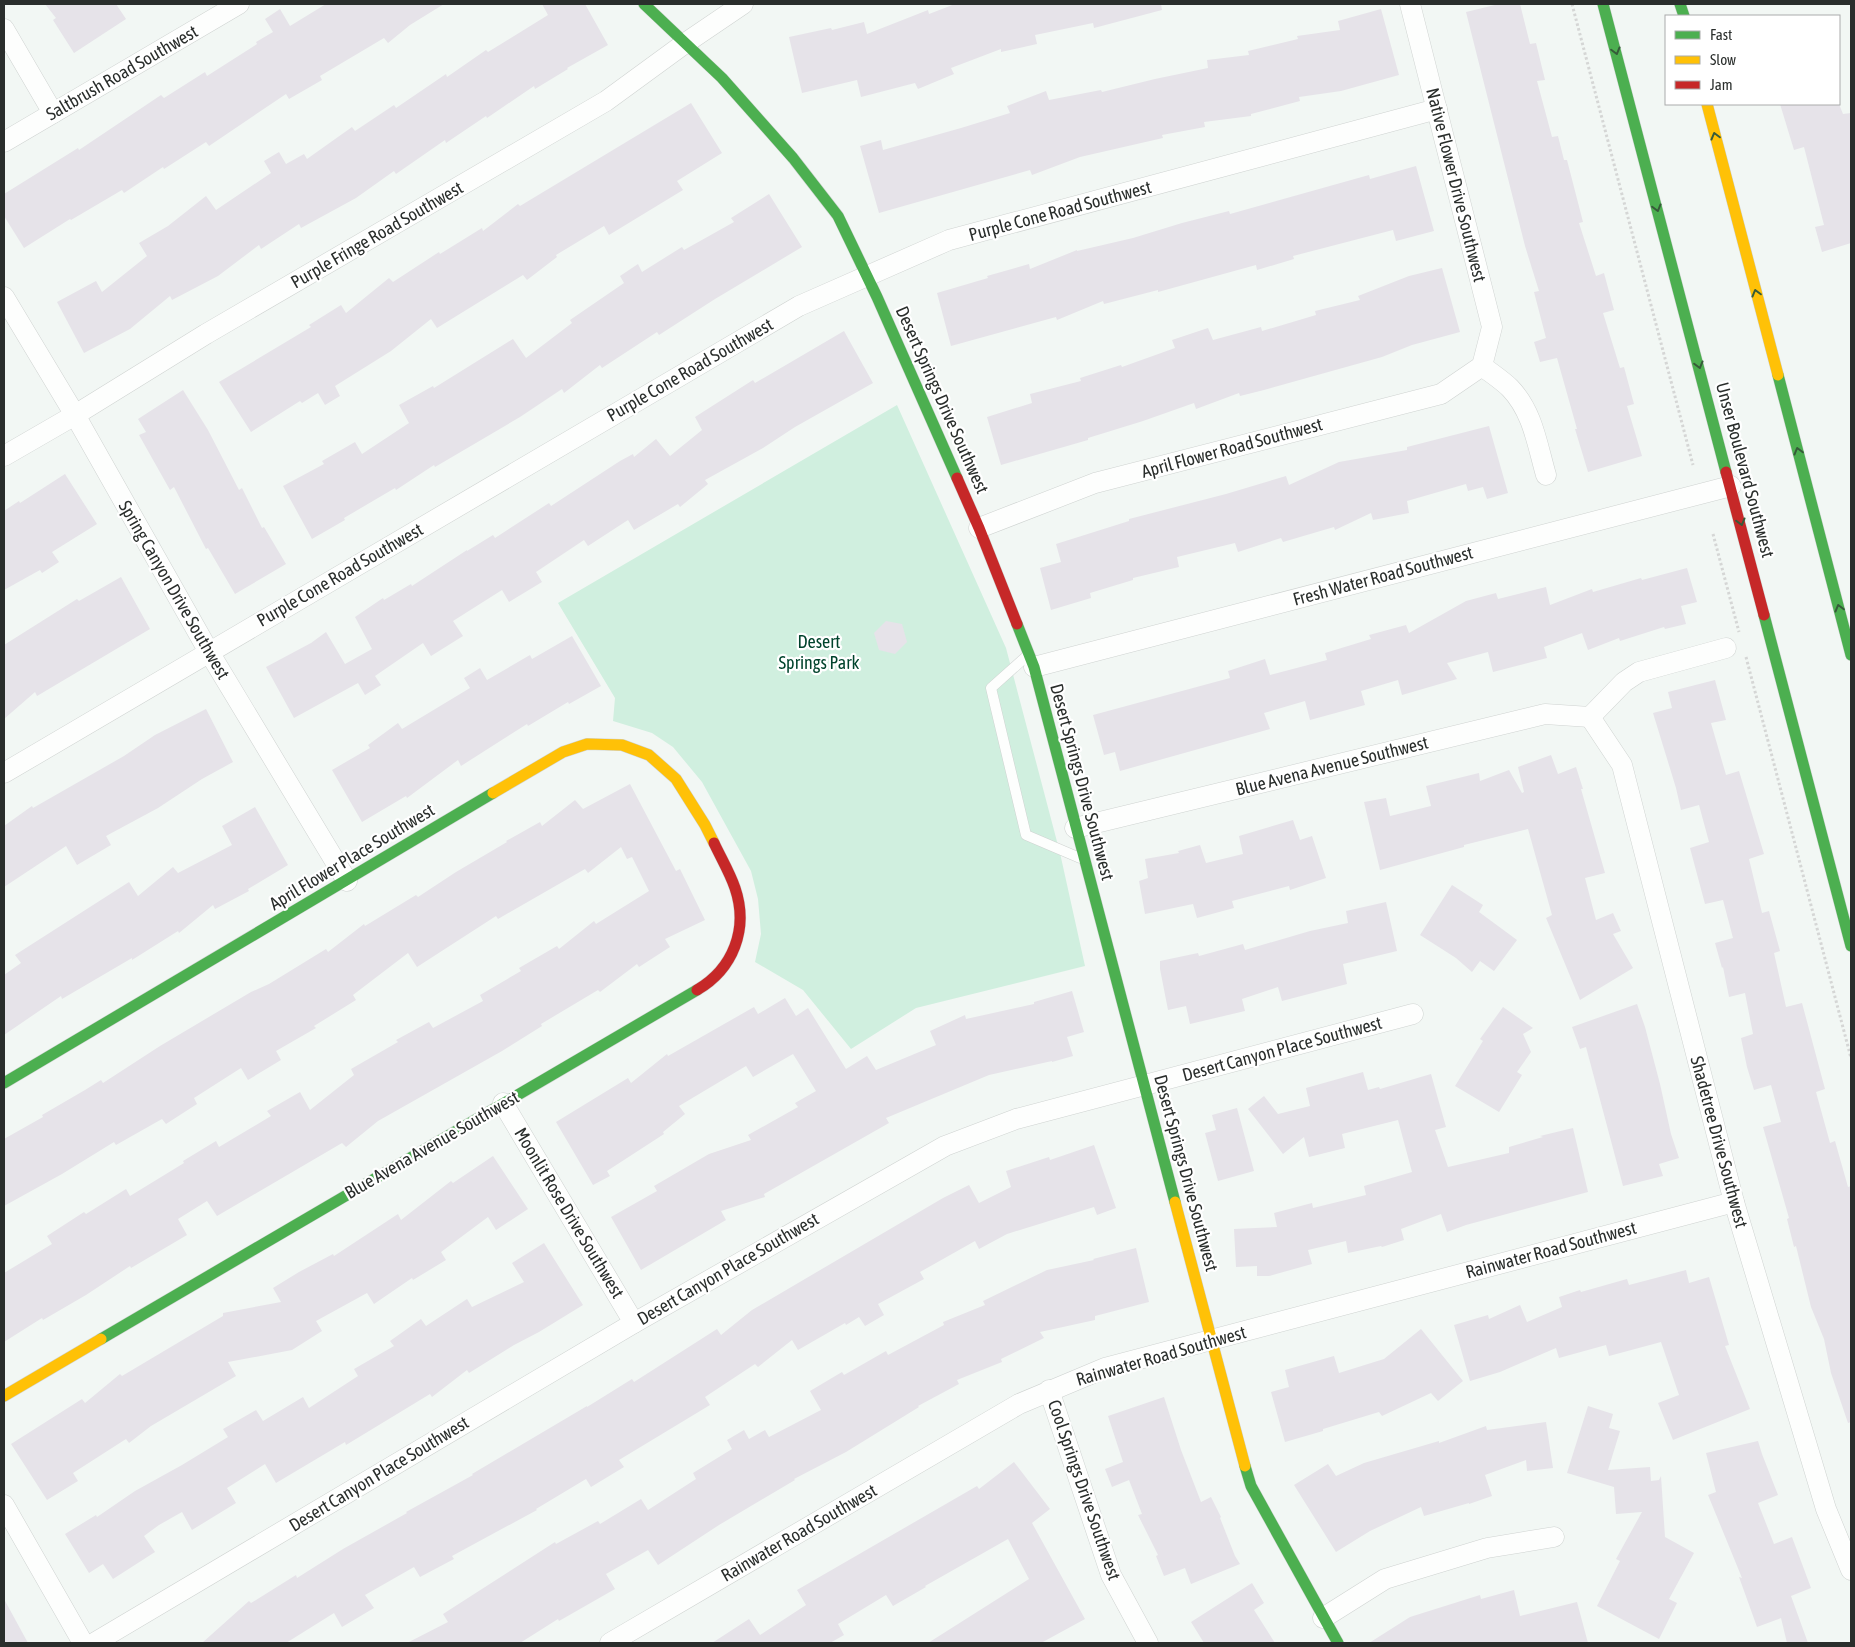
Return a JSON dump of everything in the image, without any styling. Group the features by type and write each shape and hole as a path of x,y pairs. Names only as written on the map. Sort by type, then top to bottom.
{"street":[{"name":"Saltbrush Road Southwest","path":"4,142 239,4"},
{"name":"Desert Springs Drive Southwest","path":"644,4 722,78 793,158 838,216 867,276 979,528 1031,660 1251,1486 1338,1643"},
{"name":"Purple Fringe Road Southwest","path":"4,456 75,415 206,334 606,101 743,4"},
{"name":"Native Flower Drive Southwest","path":"1410,4 1492,327 1482,366"},
{"name":"Unser Boulevard Southwest","path":"1603,4 1851,946"},
{"path":"4,29 53,113"},
{"path":"1707,105 1851,655"},
{"name":"Purple Cone Road Southwest","path":"4,773 799,306 949,240 1437,109"},
{"name":"Spring Canyon Drive Southwest","path":"4,297 75,415 209,652 347,881"},
{"path":"1482,366 1509,387 1524,405 1532,423 1546,475"},
{"name":"April Flower Road Southwest","path":"979,528 1095,484 1441,394 1482,366"},
{"name":"Fresh Water Road Southwest","path":"1031,660 1731,486"},
{"path":"1590,717 1624,682 1639,672 1733,642"},
{"name":"Blue Avena Avenue Southwest","path":"1075,828 1545,714 1590,717"},
{"name":"Shadetree Drive Southwest","path":"1590,717 1622,765 1734,1202 1826,1508 1851,1570"},
{"name":"April Flower Place Southwest","path":"4,1083 563,752 587,744 622,745 649,755 676,779 705,825"},
{"name":"Blue Avena Avenue Southwest","path":"4,1396 705,985 720,973 732,952 739,934 740,911 735,888 705,825"},
{"name":"Desert Canyon Place Southwest","path":"94,1643 634,1323 945,1146 1016,1119 1413,1014"},
{"name":"Moonlit Rose Drive Southwest","path":"503,1103 634,1323"},
{"name":"Rainwater Road Southwest","path":"610,1643 1019,1404 1105,1368 1734,1202"},
{"name":"Cool Springs Drive Southwest","path":"1050,1390 1111,1575 1142,1641"},
{"path":"4,1505 83,1643"},
{"path":"1323,1618 1386,1579 1487,1548 1554,1537"}],"lane":[{"path":"1031,660 991,688 1026,835 1084,860"}],"path":[{"path":"1572,4 1693,465"},
{"path":"1712,534 1733,642"},
{"path":"1745,654 1851,1058"}],"green space":[{"name":"Desert Springs Park","path":"897,405 1006,648 1060,853 1085,966 916,1008 851,1049 803,990 755,962 761,934 758,899 751,871 702,782 673,747 652,733 613,721 615,698 558,603"}],"building":[{"path":"45,4 116,4 126,19 74,53 53,20 56,18"},
{"path":"326,4 444,4 410,25 388,43 384,38 320,76 322,80 289,99 286,94 209,146 206,142 124,193 122,190 70,219 24,248 4,216 4,194 78,148 79,150 161,95 164,98 205,72 207,76 257,44 256,42 273,32 265,19 280,9 290,26"},
{"path":"542,4 585,4 608,45 535,89 534,86 446,143 445,140 396,174 394,171 356,198 301,228 299,224 261,249 259,245 218,276 172,300 170,296 130,329 84,353 57,302 96,281 102,292 147,256 139,243 168,226 206,196 216,210 271,173 264,161 279,152 286,164 304,154 307,159 352,127 355,131 394,105 396,108 446,74 447,77 486,50 488,52 548,15"},
{"path":"955,4 1161,4 1162,10 1094,28 1093,23 1035,35 1037,44 1001,52 1001,49 951,68 954,74 918,89 915,83 861,97 857,80 802,93 789,37 831,28 832,30 864,22 867,34 928,10 929,14"},
{"path":"1499,4 1520,4 1530,44 1536,43 1545,80 1537,81 1552,137 1558,136 1564,160 1567,160 1583,222 1579,223 1596,276 1604,273 1614,310 1603,313 1620,368 1624,367 1634,404 1627,406 1642,456 1588,472 1557,358 1540,362 1534,342 1546,338 1534,292 1539,291 1525,246 1466,12"},
{"path":"1381,9 1399,75 1341,91 1299,97 1300,101 1251,114 1251,116 1204,122 1205,127 1162,135 1163,138 1080,157 1032,175 1030,170 879,213 860,146 881,140 883,150 961,128 1010,113 1007,106 1046,91 1049,100 1101,90 1102,92 1208,68 1207,60 1249,55 1248,51 1298,39 1297,36 1340,30 1338,21"},
{"path":"691,103 722,153 677,181 683,190 609,235 604,226 556,255 557,257 527,280 523,275 437,328 431,319 391,351 335,386 340,396 325,405 318,393 302,403 300,401 251,432 219,382 311,327 309,325 341,305 346,313 389,278 393,282 439,252 440,254 482,228 483,231 518,204 520,206"},
{"path":"1780,105 1839,105 1843,114 1851,113 1851,243 1822,252 1815,227 1824,225 1804,147 1794,150"},
{"path":"1416,166 1434,231 1396,241 1393,230 1293,256 1294,259 1257,270 1256,265 1158,292 1158,290 1104,304 1103,301 1057,320 1056,317 951,346 937,293 1029,264 1030,269 1077,250 1133,238 1229,211 1230,214 1369,175 1370,179"},
{"path":"769,194 802,247 659,335 657,332 602,368 600,365 564,393 562,389 520,417 435,467 434,465 396,490 395,488 312,539 283,486 324,464 322,461 355,442 362,454 409,423 399,405 433,386 434,388 513,339 526,358 572,323 570,320 624,283 620,276 638,264 642,272 682,247 684,250 734,222 731,218"},
{"path":"1442,268 1460,332 1412,345 1382,357 1264,390 1240,396 1239,393 1196,409 1194,403 1088,438 1088,440 1001,465 987,417 1032,403 1030,394 1081,381 1080,378 1121,365 1122,367 1175,348 1172,340 1208,328 1213,340 1261,327 1262,331 1316,315 1315,311 1360,300 1358,296 1409,276"},
{"path":"844,331 873,383 705,480 708,484 680,507 678,504 634,530 628,520 588,546 584,540 536,572 542,582 509,602 502,590 453,621 463,636 431,656 423,643 375,676 381,685 365,695 358,683 294,718 266,667 311,643 326,632 345,664 372,649 355,617 383,598 384,600 411,584 412,586 467,550 493,535 495,538 549,503 551,506 620,461 633,454 634,457 656,439 670,456 702,430 695,417 753,380 755,383"},
{"path":"183,390 208,430 239,490 242,488 262,528 264,527 286,564 235,594 208,548 206,549 174,487 170,490 139,435 146,432 138,419"},
{"path":"1489,426 1508,493 1487,499 1483,487 1468,491 1466,484 1407,501 1409,513 1373,520 1371,513 1335,530 1334,527 1283,542 1281,538 1238,552 1235,543 1177,557 1179,567 1133,578 1133,580 1090,593 1091,598 1051,610 1040,568 1061,562 1056,544 1129,521 1129,519 1226,494 1286,476 1289,485 1339,462 1407,450 1407,447"},
{"path":"65,474 97,524 52,552 59,562 42,573 40,570 4,590 4,511"},
{"path":"1687,568 1697,602 1681,606 1686,624 1665,629 1664,627 1620,641 1619,638 1588,650 1582,633 1544,647 1547,658 1493,672 1488,652 1447,663 1457,679 1402,695 1398,680 1361,691 1365,705 1310,720 1305,701 1264,713 1270,729 1120,771 1115,752 1104,755 1093,715 1230,678 1228,671 1265,659 1270,675 1327,660 1325,653 1371,639 1369,635 1406,625 1409,633 1466,601 1496,593 1498,599 1546,587 1550,605 1592,589 1593,592 1641,578 1642,580"},
{"path":"121,577 150,629 37,696 35,692 4,719 4,645 77,599 79,601"},
{"path":"886,621 902,624 907,642 895,654 879,650 874,633"},
{"path":"572,636 601,686 569,704 568,702 528,726 527,724 461,766 458,760 407,798 406,796 362,822 332,770 370,748 368,745 398,723 402,729 470,688 464,678 480,668 487,680 530,655 532,659"},
{"path":"1715,680 1726,720 1711,723 1726,775 1739,771 1764,854 1749,859 1762,913 1769,911 1780,951 1774,953 1786,1007 1802,1003 1825,1089 1816,1092 1830,1143 1835,1141 1848,1187 1851,1186 1851,1422 1848,1423 1831,1373 1824,1339 1811,1307 1796,1246 1794,1247 1787,1219 1789,1218 1763,1127 1781,1122 1771,1085 1754,1090 1741,1038 1753,1034 1745,993 1729,997 1723,967 1715,943 1733,938 1723,900 1705,904 1690,848 1709,842 1699,805 1681,810 1653,713 1672,708 1668,692"},
{"path":"206,709 233,762 202,779 158,808 106,836 111,845 77,865 66,846 4,887 4,826 32,806 33,808 124,756 155,735"},
{"path":"1551,755 1558,774 1576,767 1605,873 1585,878 1596,920 1613,913 1621,931 1613,934 1633,968 1580,1000 1546,918 1552,915 1528,829 1464,845 1464,847 1380,870 1364,802 1386,798 1390,816 1431,806 1426,786 1479,773 1480,781 1509,770 1522,793 1524,792 1518,767"},
{"path":"630,784 676,871 680,869 705,920 665,939 670,947 639,967 637,964 600,992 598,990 541,1024 542,1026 502,1051 378,1121 346,1147 342,1143 217,1216 207,1201 178,1219 187,1235 131,1268 130,1266 86,1295 43,1320 42,1318 4,1342 4,1273 52,1244 47,1236 84,1212 86,1214 126,1189 130,1196 216,1141 219,1147 271,1116 267,1111 300,1092 310,1110 354,1075 351,1069 398,1042 396,1040 429,1022 433,1028 483,1001 480,995 521,971 519,968 557,946 559,949 594,921 596,924 649,891 632,857 627,859 621,847 588,873 585,869 498,919 496,916 417,967 408,953 353,995 356,1000 314,1026 316,1028 276,1051 281,1060 248,1080 241,1068 194,1098 197,1104 166,1124 162,1119 116,1145 114,1142 62,1174 4,1206 4,1139 101,1080 103,1083 160,1046 251,992 269,984 326,949 328,952 364,924 365,926 416,895 418,897 506,841 540,822 542,826 575,800 583,809"},
{"path":"255,807 288,865 248,889 249,891 215,909 213,905 179,933 178,931 132,960 132,958 62,999 61,996 4,1035 4,975 21,963 15,955 129,882 138,896 173,867 178,873 232,845 222,826"},
{"path":"1293,820 1300,840 1312,836 1326,878 1290,890 1289,886 1232,901 1234,908 1197,918 1193,904 1145,914 1139,881 1148,878 1145,859 1179,853 1178,851 1200,845 1206,863 1243,854 1239,836"},
{"path":"1452,885 1483,905 1479,912 1517,940 1494,971 1480,961 1472,972 1456,958 1420,935"},
{"path":"1386,902 1397,951 1343,964 1347,984 1282,1001 1278,987 1242,999 1245,1011 1190,1024 1186,1006 1168,1010 1160,961 1198,953 1199,956 1243,944 1245,950 1310,931 1348,923 1346,911"},
{"path":"1072,991 1084,1032 1067,1037 1073,1056 989,1075 886,1118 889,1123 764,1194 765,1197 721,1211 726,1220 641,1270 611,1217 657,1191 654,1186 709,1154 751,1140 748,1135 798,1107 795,1103 816,1091 793,1054 753,1077 746,1066 679,1106 685,1114 663,1132 664,1134 607,1171 610,1176 593,1185 556,1122 628,1078 631,1083 667,1054 668,1056 754,1007 758,1014 785,998 796,1016 808,1008 846,1069 867,1056 876,1070 936,1045 930,1031 965,1015 966,1019 1034,1004 1034,1002"},
{"path":"1637,1004 1645,1027 1671,1134 1679,1158 1659,1164 1663,1176 1623,1186 1586,1047 1580,1049 1572,1027"},
{"path":"1503,1007 1533,1028 1523,1034 1531,1052 1517,1072 1522,1075 1499,1112 1455,1086 1483,1041 1480,1039"},
{"path":"1363,1072 1368,1090 1379,1087 1380,1089 1431,1074 1446,1127 1435,1130 1448,1167 1509,1153 1509,1147 1543,1137 1540,1136 1573,1128 1588,1192 1466,1225 1447,1232 1441,1214 1401,1229 1404,1240 1382,1247 1348,1253 1346,1241 1308,1250 1312,1264 1269,1276 1257,1276 1257,1266 1236,1267 1234,1229 1277,1227 1274,1213 1312,1203 1313,1208 1366,1195 1364,1186 1412,1172 1398,1120 1342,1134 1345,1148 1309,1157 1304,1137 1283,1154 1248,1109 1264,1096 1278,1114 1310,1106 1306,1088"},
{"path":"1237,1108 1254,1171 1218,1181 1205,1133 1216,1130 1212,1115"},
{"path":"1094,1145 1116,1208 1097,1215 1094,1207 1007,1234 979,1249 975,1241 920,1272 924,1279 878,1304 884,1315 865,1326 859,1317 798,1350 792,1340 758,1367 755,1364 705,1397 710,1405 619,1460 624,1467 591,1487 586,1479 537,1510 452,1556 454,1559 420,1577 414,1567 365,1595 374,1608 342,1627 334,1613 286,1643 202,1643 249,1601 251,1603 296,1575 297,1578 632,1379 634,1382 717,1329 721,1335 752,1310 943,1198 969,1185 979,1203 1011,1187 1006,1171 1049,1157 1050,1160"},
{"path":"493,1156 528,1209 496,1230 488,1217 441,1252 446,1260 413,1280 412,1278 374,1304 367,1293 316,1321 322,1331 292,1350 228,1362 236,1376 151,1426 129,1443 126,1439 73,1473 78,1481 47,1500 11,1444 82,1399 85,1403 120,1374 122,1376 223,1316 223,1313 281,1302 273,1288 333,1254 334,1256 398,1214 401,1220 451,1181 453,1183"},
{"path":"544,1243 583,1305 469,1373 467,1370 432,1397 430,1394 346,1445 345,1442 276,1483 265,1464 227,1488 236,1503 192,1530 182,1512 159,1525 144,1536 155,1552 113,1579 103,1564 89,1573 65,1534 96,1515 97,1517 135,1491 228,1437 223,1429 256,1410 263,1421 303,1397 309,1408 358,1376 354,1369 394,1346 390,1341 421,1319 426,1326 467,1299 472,1307 524,1282 512,1263"},
{"path":"1136,1248 1149,1302 1095,1316 1095,1320 1040,1332 1044,1338 1001,1359 1002,1362 957,1380 959,1384 918,1406 846,1452 794,1479 658,1565 648,1550 606,1574 615,1589 559,1621 558,1619 520,1643 407,1643 448,1622 443,1614 555,1542 556,1544 598,1521 600,1524 641,1499 648,1510 696,1479 693,1473 732,1449 727,1440 744,1430 749,1439 765,1430 769,1437 821,1410 810,1391 842,1372 844,1375 886,1351 888,1355 944,1325 943,1322 985,1305 983,1301 1047,1270 1094,1260"},
{"path":"1686,1270 1689,1283 1709,1277 1729,1345 1725,1346 1750,1409 1673,1440 1658,1403 1679,1395 1661,1342 1609,1356 1606,1345 1559,1358 1556,1348 1500,1372 1470,1381 1454,1325 1488,1315 1489,1319 1520,1305 1527,1322 1562,1307 1559,1297 1580,1290 1581,1292 1627,1279 1629,1285"},
{"path":"1421,1329 1463,1381 1438,1401 1431,1393 1382,1416 1379,1412 1285,1442 1271,1392 1289,1387 1285,1370 1334,1356 1339,1373 1384,1359"},
{"path":"1164,1397 1181,1450 1201,1502 1211,1497 1240,1564 1191,1584 1185,1568 1164,1576 1156,1556 1158,1555 1138,1515 1142,1514 1129,1480 1112,1487 1105,1469 1123,1462 1108,1416"},
{"path":"1588,1406 1613,1414 1609,1428 1620,1431 1608,1470 1650,1467 1651,1481 1659,1480 1661,1476 1665,1537 1694,1553 1669,1599 1677,1603 1659,1639 1597,1606 1620,1561 1616,1559 1642,1512 1616,1514 1614,1487 1567,1473"},
{"path":"1546,1422 1553,1468 1527,1471 1526,1460 1485,1475 1492,1496 1424,1516 1421,1507 1370,1531 1336,1552 1294,1485 1328,1464 1336,1476 1364,1463 1439,1441 1439,1443 1486,1426 1487,1430"},
{"path":"1758,1441 1778,1495 1758,1503 1774,1544 1792,1537 1811,1588 1791,1596 1808,1643 1787,1643 1781,1618 1757,1627 1739,1577 1742,1578 1708,1495 1716,1492 1706,1453"},
{"path":"1014,1462 1050,1509 1032,1523 1085,1619 1041,1643 928,1643 1029,1579 1008,1539 893,1606 886,1595 838,1624 844,1635 830,1643 712,1643 749,1619 760,1635 806,1605 797,1590 977,1486 979,1489"},
{"path":"1252,1583 1264,1603 1254,1610 1275,1643 1204,1643 1191,1622"},
{"path":"1514,1590 1520,1616 1577,1602 1588,1643 1369,1643 1410,1617 1480,1595 1481,1599"},
{"path":"4,1599 28,1643 4,1643"}],"traffic: fast":[{"path":"644,4 722,78 793,158 838,216 877,297 957,478"},
{"path":"1603,4 1726,472"},
{"path":"1680,4 1684,15"},
{"path":"1778,375 1851,655"},
{"path":"1764,615 1851,946"},
{"path":"1017,624 1034,667 1175,1202"},
{"path":"4,1083 493,793"},
{"path":"101,1339 697,990"},
{"path":"1245,1466 1251,1486 1338,1643"}],"traffic: slow":[{"path":"1707,105 1778,375"},
{"path":"493,793 563,752 587,744 622,745 649,755 676,779 714,843"},
{"path":"1175,1202 1245,1466"},
{"path":"4,1396 101,1339"}],"traffic: jam":[{"path":"1726,472 1764,615"},
{"path":"957,478 1017,624"},
{"path":"697,990 710,981 729,959 739,933 739,903 735,888 714,843"}]}
